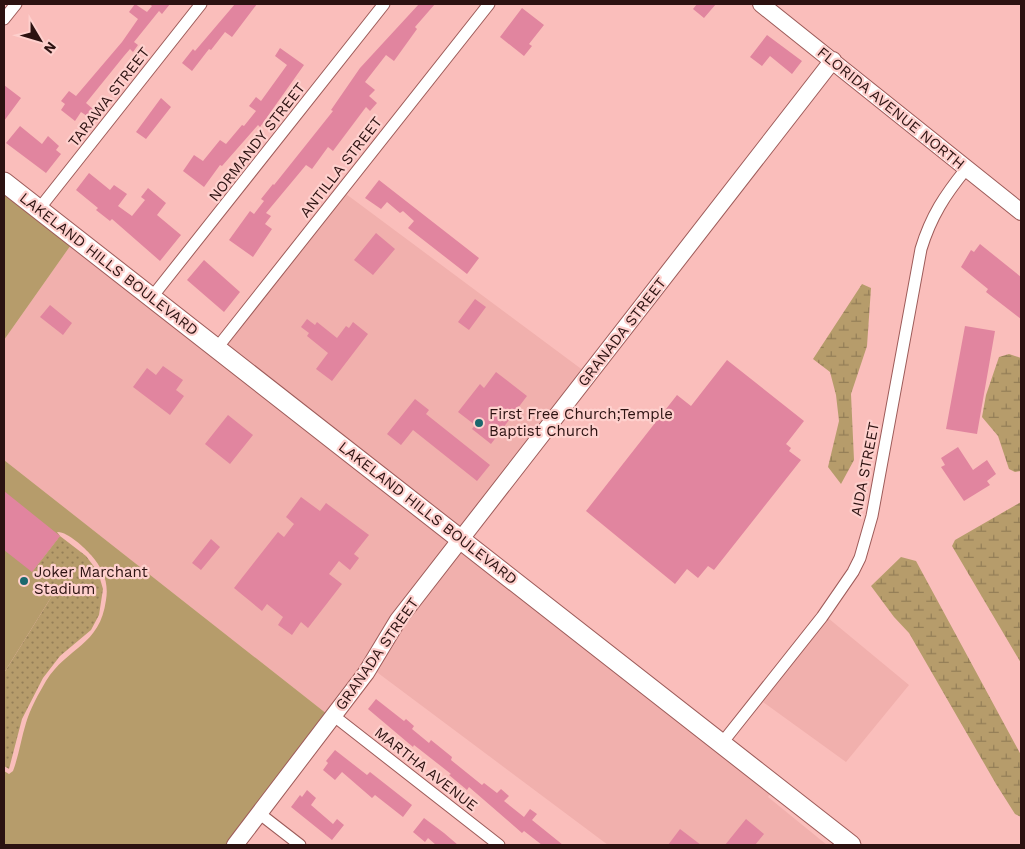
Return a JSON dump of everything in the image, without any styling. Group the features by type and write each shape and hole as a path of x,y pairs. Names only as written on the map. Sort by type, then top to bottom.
{"main road":[{"name":"LAKELAND HILLS BOULEVARD","path":"4,182 462,538 851,845"}],"street":[{"path":"4,18 16,4"},
{"name":"TARAWA STREET","path":"39,209 201,4"},
{"name":"NORMANDY STREET","path":"152,297 384,4"},
{"name":"ANTILLA STREET","path":"217,348 489,4"},
{"name":"FLORIDA AVENUE NORTH","path":"761,4 1021,212"},
{"name":"GRANADA STREET","path":"235,845 366,673 398,620 832,60"},
{"name":"AIDA STREET","path":"722,743 822,617 853,572 860,558 872,516 921,248 929,222 945,195 966,169"},
{"name":"MARTHA AVENUE","path":"334,716 499,845"},
{"path":"260,814 300,845"}],"shaded area":[{"path":"346,194 584,371 460,531 225,348"},
{"path":"73,242 454,539 327,714 4,460 4,340"},
{"path":"463,546 773,790 768,797 827,845 608,845 374,670 403,623"},
{"path":"828,618 909,685 846,762 763,702"}],"green space":[{"path":"4,188 73,242 4,340"},
{"path":"862,284 871,288 867,346 851,394 854,460 841,484 828,467 839,421 836,395 830,372 813,359"},
{"path":"1009,354 1021,358 1021,471 1015,472 1009,469 998,436 982,417 986,395 999,357"},
{"path":"4,460 327,714 228,845 4,845 4,771 9,774 13,771 28,718 46,681 63,660 82,645 97,627 103,615 107,587 99,565 91,555 71,537 57,532 60,536 32,572 55,591 4,673"},
{"path":"1021,502 1021,663 952,546 955,540"},
{"path":"60,536 86,556 98,572 103,589 99,615 91,630 60,656 43,678 22,719 9,769 4,766 4,673 55,591 32,572"},
{"path":"901,557 916,561 1021,755 1021,817 1015,814 996,784 909,633 894,617 871,586"}],"building":[{"path":"135,4 147,12 152,6 149,4 170,4 162,14 159,11 134,42 138,45 133,52 130,49 86,103 93,109 87,116 81,112 75,121 61,110 65,104 61,101 69,91 76,96 122,42 138,19 129,12"},
{"path":"235,4 257,4 232,37 225,32 192,71 182,63 193,49 195,51"},
{"path":"419,4 435,4 415,27 417,29 394,61 386,55 365,82 375,90 369,96 377,103 370,111 366,107 333,151 328,147 312,169 306,165 266,213 271,216 265,224 272,229 253,257 229,240 250,211 254,214 264,201 261,199 333,111 331,110 360,68"},
{"path":"697,4 716,4 704,18 693,9"},
{"path":"522,8 544,25 529,44 532,46 524,56 500,37"},
{"path":"767,35 802,61 792,74 770,56 762,66 750,57"},
{"path":"280,48 304,65 260,127 258,125 222,166 220,165 204,187 183,171 194,155 203,161 220,140 226,144 256,111 249,106 256,97 261,101 287,65 275,56"},
{"path":"4,85 21,98 4,121"},
{"path":"161,98 171,107 146,139 136,132"},
{"path":"20,126 42,144 48,136 59,146 56,150 61,154 46,173 6,143"},
{"path":"89,173 110,190 114,185 127,194 118,206 132,216 145,200 141,197 148,188 166,203 157,215 181,235 160,261 112,219 110,221 96,210 98,208 76,190"},
{"path":"379,180 479,258 467,274 408,228 414,221 403,211 400,213 387,202 381,209 365,198"},
{"path":"376,233 395,249 373,275 354,260"},
{"path":"980,244 1021,277 1021,319 986,292 988,289 961,267 971,250 974,252"},
{"path":"204,260 240,292 224,312 187,280"},
{"path":"475,299 486,307 469,330 458,322"},
{"path":"50,305 72,323 63,335 40,317"},
{"path":"307,319 315,325 317,322 337,338 346,326 349,328 353,322 368,334 332,381 316,369 328,353 307,336 309,333 301,327"},
{"path":"965,326 995,331 977,434 946,429"},
{"path":"727,360 804,421 786,444 791,448 789,451 801,460 714,570 708,566 698,578 687,569 675,584 586,511 677,395 691,406"},
{"path":"163,366 183,380 176,390 184,396 170,415 133,387 147,368 156,375"},
{"path":"496,372 527,396 491,444 472,429 475,425 458,412 480,384 484,388"},
{"path":"415,399 429,410 426,414 490,465 477,481 413,430 401,445 387,434"},
{"path":"228,415 253,435 230,464 205,444"},
{"path":"958,447 973,470 987,460 996,474 987,481 990,485 964,501 941,467 945,465 941,458"},
{"path":"4,491 60,536 32,572 4,550"},
{"path":"301,497 320,511 326,503 369,535 354,554 359,558 350,570 339,561 329,574 342,584 308,628 301,622 292,635 278,625 283,617 267,604 262,611 234,588 278,532 284,537 294,524 286,517"},
{"path":"211,539 220,547 201,570 192,563"},
{"path":"376,699 404,721 406,719 414,726 412,729 429,743 431,740 452,757 451,760 482,785 484,783 497,793 501,789 509,796 504,801 524,817 530,809 537,814 532,820 563,845 542,845 524,831 522,833 469,787 467,790 449,775 451,774 414,745 413,747 368,709"},
{"path":"335,750 367,775 370,772 412,805 403,817 375,795 372,798 342,772 335,780 323,770 328,763 326,761"},
{"path":"307,790 316,798 311,805 333,824 337,819 344,825 332,840 291,807 300,795 302,797"},
{"path":"424,818 458,845 436,845 428,838 425,842 413,832"},
{"path":"746,819 764,834 755,845 725,845"},
{"path":"680,829 701,845 668,845"}],"place":[{"name":"First Free Church;Temple Baptist Church","path":"479,423"},
{"name":"Joker Marchant Stadium","path":"24,581"}]}
